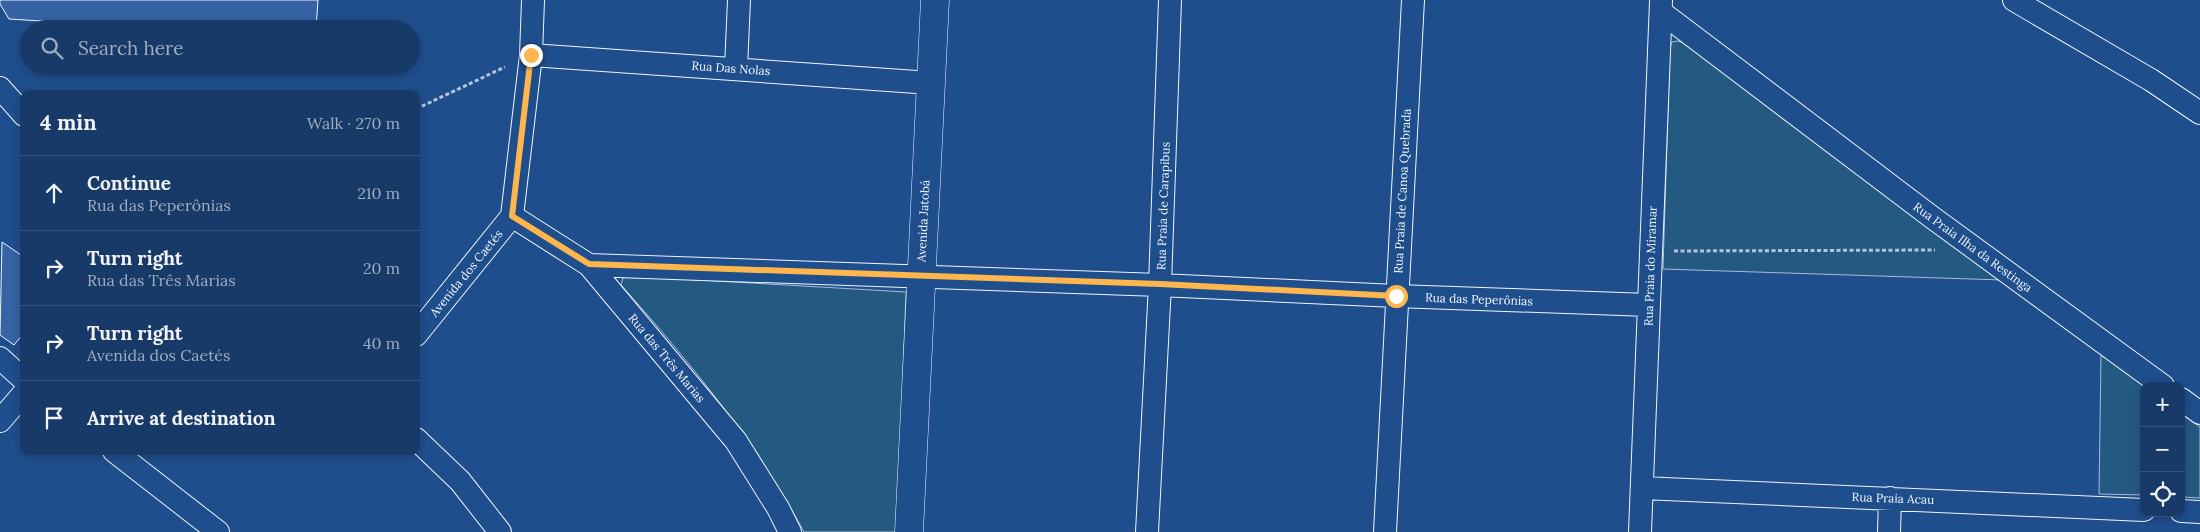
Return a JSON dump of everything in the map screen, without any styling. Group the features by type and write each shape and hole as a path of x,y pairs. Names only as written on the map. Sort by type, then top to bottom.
{"street":[{"path":"512,216 531,55 533,0"},
{"path":"736,68 739,0"},
{"name":"Avenida Jatobá","path":"909,532 935,0"},
{"name":"Rua Praia de Carapibus","path":"1147,532 1160,284 1170,0"},
{"name":"Rua Praia de Canoa Quebrada","path":"1385,532 1412,0"},
{"path":"2014,0 2151,80 2200,113"},
{"name":"Rua Praia Ilha da Restinga","path":"1661,6 1785,105 1941,223 2158,382"},
{"name":"Rua Praia do Miramar","path":"1640,532 1661,6"},
{"name":"Rua Das Nolas","path":"531,55 931,83"},
{"path":"0,88 20,110"},
{"name":"Rua das Três Marias","path":"512,216 589,264 736,441 778,508 790,532"},
{"name":"Avenida dos Caetés","path":"420,330 512,216"},
{"name":"Rua das Peperônias","path":"589,264 1160,284 1396,296 1649,305"},
{"path":"0,358 20,376"},
{"path":"0,421 20,398"},
{"path":"2185,402 2200,413"},
{"path":"420,443 460,481 500,532"},
{"path":"119,455 218,532"},
{"name":"Rua Praia Acau","path":"1642,488 2140,510"},
{"path":"1889,532 1890,498"},
{"path":"2185,511 2200,512"}],"path":[{"path":"420,107 531,55"},
{"path":"1650,251 1938,250"}],"shaded area":[{"path":"1678,41 2002,280 1663,269 1670,47 1672,42"},
{"path":"631,276 906,292 897,532 804,532 785,498 743,434 672,343 621,285 623,278"},
{"path":"2101,355 2140,383 2140,495 2099,494"},
{"path":"2185,416 2200,427 2200,498 2185,497"}],"building":[{"path":"0,0 318,0 317,20 25,20 9,19 0,4"},
{"path":"2,242 20,254 20,338 14,345 0,335"}],"route":[{"path":"531,55 512,216 589,264 1160,284 1396,296"}]}
